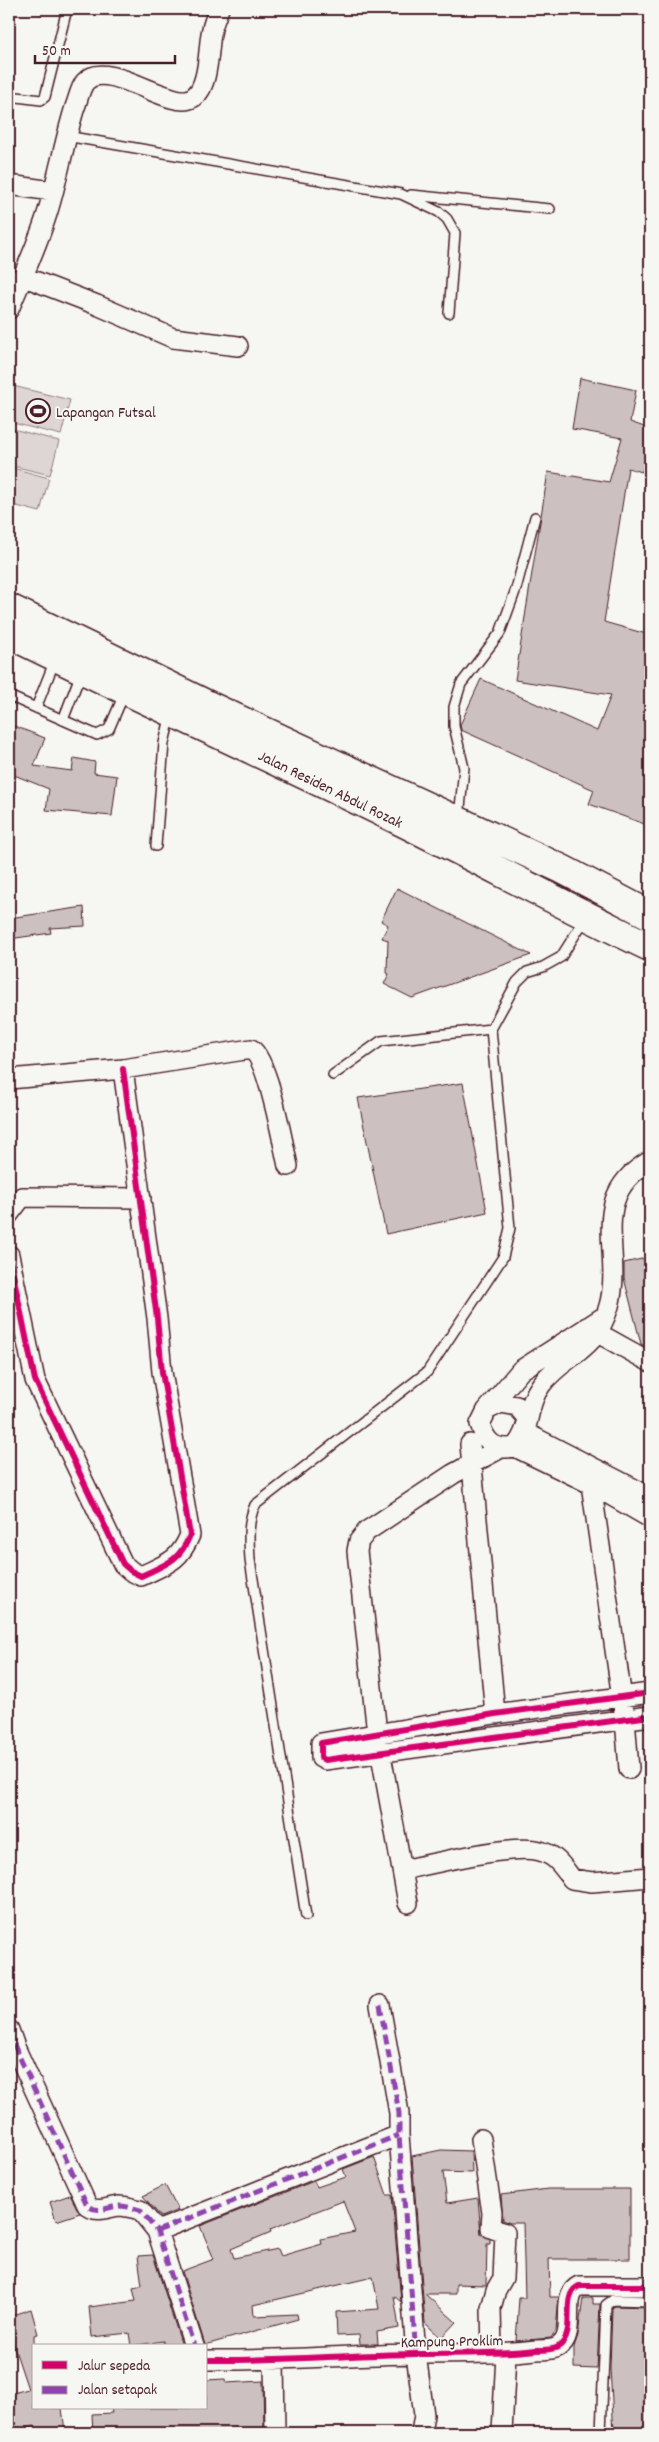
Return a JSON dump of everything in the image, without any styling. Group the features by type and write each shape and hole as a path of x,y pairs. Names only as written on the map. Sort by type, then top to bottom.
{"highway":[{"name":"Jalan Residen Abdul Rozak","path":"9,608 210,706 562,868 650,915"},
{"name":"Jalan Residen Abdul Rozak","path":"9,634 126,692 395,818 586,917 650,947"}],"street":[{"path":"9,309 47,213 66,136 83,84 94,77 111,77 131,82 177,100 186,101 194,97 205,78 211,33 219,9"},
{"path":"9,185 52,191"},
{"path":"22,276 97,305 173,338 238,346"},
{"path":"9,1079 123,1069 251,1049 256,1052 274,1100 288,1166"},
{"path":"9,1256 30,1364 40,1393 123,1564 141,1576 169,1563 184,1551 190,1535 162,1372 123,1069"},
{"path":"453,1474 484,1417 520,1370 592,1330 605,1316 612,1286 610,1223 613,1204 620,1188 638,1168 650,1161"},
{"path":"9,1214 22,1197 141,1198"},
{"path":"592,1330 650,1362"},
{"path":"408,1903 377,1733 357,1552 359,1541 367,1531 453,1474 516,1437 535,1395 546,1379 584,1349 592,1330"},
{"path":"484,1417 501,1403 517,1406 516,1437"},
{"path":"484,1417 486,1438 516,1437 650,1496"},
{"path":"516,1437 650,1518"},
{"path":"470,1444 495,1714"},
{"path":"591,1484 625,1719 629,1769"},
{"path":"650,1693 495,1714 321,1743 321,1758 325,1760 650,1716"},
{"path":"402,1870 510,1850 540,1850 557,1859 572,1879 592,1882 650,1877"},
{"path":"380,2005 399,2113 399,2135 416,2354 424,2415 422,2433"},
{"path":"9,2030 87,2204 91,2209 96,2210 122,2206 140,2210 158,2231 193,2344"},
{"path":"158,2231 399,2135"},
{"path":"481,2139 492,2213 491,2228 505,2233 503,2278 496,2290 491,2308 499,2354 502,2433"},
{"name":"Kampung Proklim","path":"208,2360 416,2354 499,2354 557,2348 564,2342 569,2328 571,2295 580,2286 650,2286"},
{"path":"274,2359 275,2433"}],"lane":[{"path":"9,96 41,100 46,98 67,9"},
{"path":"66,136 401,194 550,209"},
{"path":"401,194 439,212 447,219 455,233 449,313"},
{"path":"459,821 464,768 454,726 454,707 461,684 500,633 516,589 535,518"},
{"path":"36,708 56,658"},
{"path":"62,720 82,671"},
{"path":"9,696 96,734 103,733 109,729 126,692"},
{"path":"156,846 164,743 171,712"},
{"path":"306,1916 250,1560 249,1534 251,1513 255,1505 427,1372 503,1256 510,1228 491,1029 517,982 527,972 549,964 561,956 586,917"},
{"path":"333,1075 381,1041 491,1029"},
{"path":"602,2433 606,2305 613,2300 650,2301"}],"shaded area":[{"name":"Lapangan Futsal","path":"9,385 70,400 61,435 9,422"},
{"name":"Lapangan Futsal","path":"9,428 59,441 50,475 9,465"},
{"path":"9,467 49,478 40,512 9,504"}],"building":[{"path":"580,378 636,390 630,422 650,429 650,445 642,472 628,468 604,622 650,635 650,826 589,804 594,790 461,730 460,725 481,679 597,731 611,695 515,680 548,472 609,482 622,438 572,429"},
{"path":"9,724 45,738 34,766 72,771 74,758 95,762 94,773 117,776 112,816 46,810 49,789 9,773"},
{"path":"397,888 531,955 412,998 384,984 389,974 387,973 388,940 382,938 388,925 381,921"},
{"path":"84,907 85,926 50,928 51,933 9,939 9,918"},
{"path":"463,1083 487,1212 386,1234 358,1098"},
{"path":"650,1257 650,1349 641,1344 624,1278 624,1263"},
{"path":"441,2150 471,2151 472,2173 443,2172 447,2203 478,2198 481,2234 490,2239 490,2244 487,2244 486,2285 456,2284 456,2294 425,2294 456,2322 441,2338 425,2323 412,2156"},
{"path":"374,2157 387,2195 392,2195 401,2302 394,2296 399,2328 377,2332 378,2344 360,2344 359,2335 337,2336 336,2312 379,2309 373,2277 253,2305 254,2316 297,2314 298,2319 205,2344 182,2271 214,2259 200,2226 314,2181 317,2187 346,2177 343,2169","holes":["343,2201 355,2232 321,2239 322,2244 281,2256 278,2249 234,2258 231,2249 271,2232 270,2229"]},
{"path":"165,2185 178,2210 161,2217 143,2196"},
{"path":"548,2189 630,2189 630,2259 549,2259 550,2297 559,2297 556,2330 551,2338 516,2341 519,2298 525,2298 523,2223 510,2223 503,2220 501,2195"},
{"path":"70,2195 80,2213 56,2221 50,2202"},
{"path":"153,2255 181,2344 164,2344 163,2341 131,2344 129,2333 92,2337 89,2307 136,2301 133,2288 142,2286 138,2256"},
{"path":"583,2298 593,2298 593,2304 600,2304 597,2369 574,2368 574,2347 578,2335"},
{"path":"615,2306 650,2307 650,2433 614,2433 610,2369 612,2308"},
{"path":"31,2309 38,2334 34,2335 34,2344 32,2344 32,2410 62,2410 65,2433 36,2433 35,2426 9,2433 9,2394 28,2389 12,2341 9,2342 9,2316"},
{"path":"225,2379 226,2383 263,2381 264,2433 93,2433 92,2414 112,2413 111,2410 208,2410 208,2380"}],"marked path":[{"path":"380,2005 399,2113 399,2135 416,2354"},
{"path":"9,2030 87,2205 98,2210 119,2206 140,2210 157,2231 193,2344"},
{"path":"157,2231 399,2135"}],"cycle path":[{"path":"9,1255 35,1380 123,1564 141,1576 165,1565 176,1557 190,1535 162,1372 157,1318 123,1069"},
{"path":"650,1693 495,1714 321,1743 321,1758 325,1760 650,1716"},
{"path":"208,2360 505,2353 550,2349 558,2347 564,2341 567,2333 570,2298 573,2291 579,2286 650,2286"}],"place":[{"name":"Lapangan Futsal","path":"38,411"}]}
